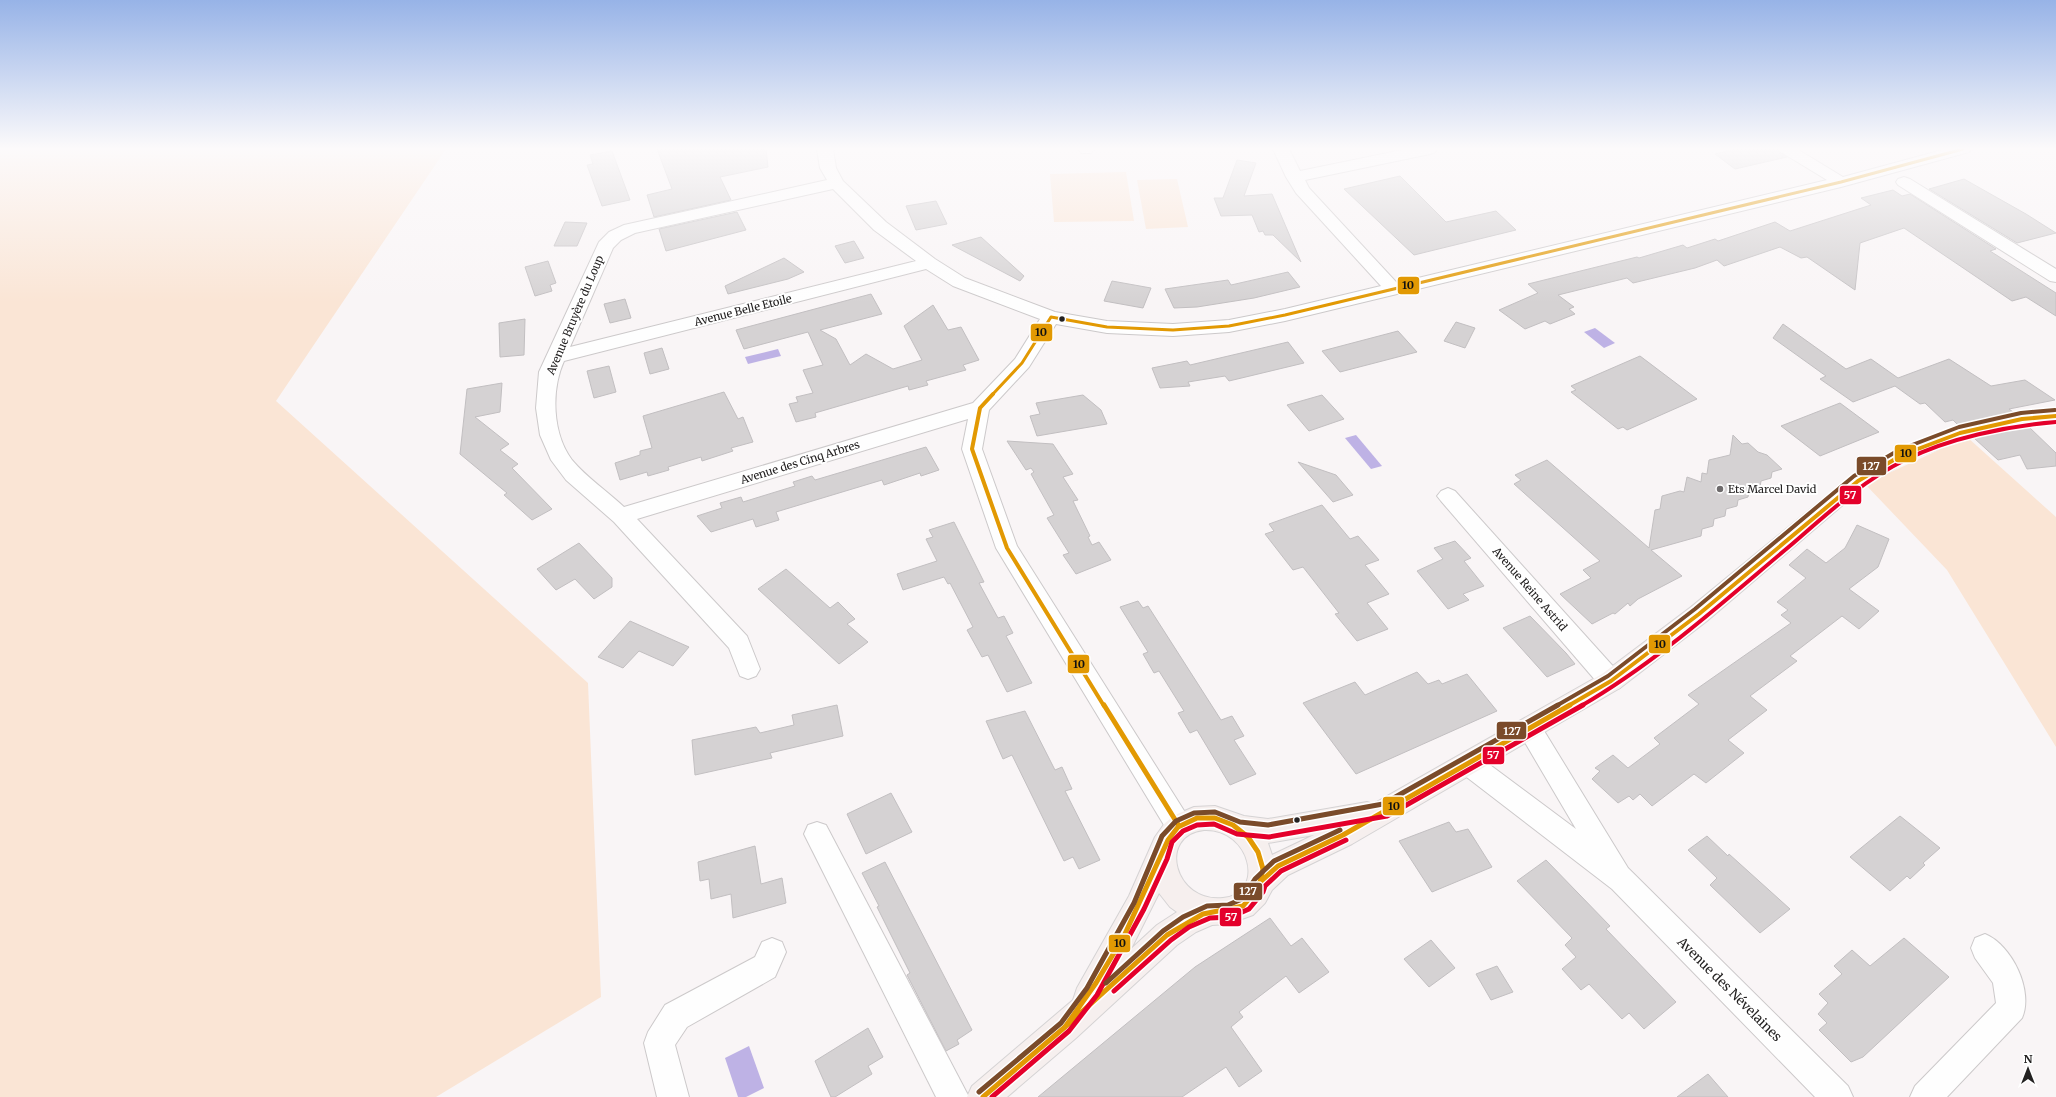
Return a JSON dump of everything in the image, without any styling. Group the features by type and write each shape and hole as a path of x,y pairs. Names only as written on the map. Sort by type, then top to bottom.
{"main road":[{"path":"1259,883 1278,866 1343,835 1611,682 1699,614 1858,481 1902,455 1960,433 2022,420 2056,416"},
{"path":"1238,828 1268,831 1385,810"},
{"path":"984,1097 1065,1027 1167,935 1186,922 1209,912 1229,911 1246,904 1258,890 1263,872 1259,853 1249,837 1234,825 1215,818 1196,819 1179,826 1167,839 1162,856 1139,906 1092,991 1065,1027"},
{"path":"1162,856 1164,875 1174,892 1189,905 1209,912"}],"street":[{"name":"Avenue Bruyère du Loup","path":"748,669 739,643 620,516 566,467 553,444 546,417 545,394 549,372 605,246 615,236 630,229 759,200"},
{"path":"854,200 880,226 929,263 959,282 1051,317 1107,327 1173,330 1229,326 1393,289 1765,200"},
{"path":"1311,200 1393,289"},
{"path":"1933,200 2056,277"},
{"name":"Avenue Belle Etoile","path":"557,356 929,263"},
{"path":"1051,317 1022,363 980,408 972,449 1007,548 1179,826"},
{"name":"Avenue des Cinq Arbres","path":"620,516 980,408"},
{"name":"Avenue Reine Astrid","path":"1448,496 1611,682"},
{"name":"Avenue des Névelaines","path":"1529,729 1622,880"},
{"name":"Avenue des Névelaines","path":"1469,764 1622,880 1837,1097"},
{"path":"817,834 953,1097"},
{"path":"1926,1097 2012,1008 2007,976 1985,948"},
{"path":"673,1097 659,1043 676,1016 765,967 772,952"}],"shaded area":[{"path":"0,200 411,200 276,401 588,683 601,997 436,1097 0,1097"},
{"path":"1052,200 1131,200 1134,221 1054,222"},
{"path":"1141,200 1182,200 1188,227 1146,229"},
{"path":"1595,328 1615,343 1604,348 1584,332"},
{"path":"778,349 781,356 748,364 745,357"},
{"path":"1356,435 1382,466 1371,469 1345,438"},
{"path":"1967,437 2056,517 2056,747 1947,570 1865,484"},
{"path":"749,1046 764,1088 746,1097 738,1097 725,1058"}],"building":[{"path":"600,200 629,200 602,206"},
{"path":"649,200 730,200 654,217"},
{"path":"1215,200 1275,200 1301,262 1273,235 1265,235 1263,231 1259,232 1252,215 1221,216"},
{"path":"1356,200 1424,200 1446,222 1496,211 1516,230 1414,255"},
{"path":"1864,200 1920,200 1996,249 1990,251 2056,293 2056,316 2026,297 2012,301 1904,228 1860,243 1855,290 1807,257 1801,258 1780,247 1724,266 1717,260 1695,268 1633,283 1627,278 1558,295 1574,307 1569,309 1575,314 1550,324 1545,321 1525,329 1499,310 1538,293 1528,284 1637,257 1639,258 1683,245 1687,248 1715,239 1718,241 1775,222 1790,231 1871,205"},
{"path":"1947,200 2002,200 2056,233 2017,243"},
{"path":"936,201 947,224 916,230 906,206"},
{"path":"737,212 746,230 666,251 659,229"},
{"path":"565,222 587,223 577,246 554,246"},
{"path":"981,237 1024,276 1020,281 952,245"},
{"path":"854,241 864,258 845,263 835,246"},
{"path":"784,258 804,272 788,279 728,294 725,286"},
{"path":"548,261 556,283 550,285 552,291 535,296 525,267"},
{"path":"1288,272 1300,287 1254,298 1197,307 1174,308 1165,289 1228,280 1231,285"},
{"path":"1112,281 1151,288 1143,308 1104,301"},
{"path":"871,294 882,314 820,330 836,339 850,365 866,354 893,369 922,360 904,326 933,305 948,330 961,327 979,360 963,365 966,370 926,381 928,385 909,390 908,386 815,413 816,417 796,422 789,404 798,402 796,397 813,393 803,370 823,365 808,332 744,349 736,330"},
{"path":"625,299 631,318 610,323 604,304"},
{"path":"525,319 524,355 500,357 499,323"},
{"path":"1456,322 1475,328 1465,348 1444,341"},
{"path":"1783,324 1846,369 1871,359 1898,378 1949,359 1991,386 2025,380 2055,400 2009,409 2013,412 1958,425 1953,420 1945,422 1925,403 1920,404 1895,386 1853,402 1820,379 1826,376 1773,338"},
{"path":"1398,331 1417,352 1340,372 1322,351"},
{"path":"1288,342 1304,363 1229,381 1225,376 1188,382 1190,386 1160,388 1152,368 1187,361 1190,365"},
{"path":"662,348 669,369 650,374 644,353"},
{"path":"1640,356 1697,399 1627,430 1623,427 1618,429 1571,392 1576,390 1571,386"},
{"path":"609,366 616,392 594,398 587,371"},
{"path":"502,383 500,412 475,417 509,444 500,450 518,464 512,468 552,509 532,520 504,495 507,493 460,454 467,389"},
{"path":"724,392 738,419 743,417 753,442 731,448 733,451 702,461 701,457 668,467 669,470 648,476 647,472 620,480 615,463 640,455 640,451 652,448 643,416"},
{"path":"1083,395 1101,410 1107,424 1037,436 1030,416 1040,414 1036,403"},
{"path":"1322,395 1344,419 1309,431 1287,405"},
{"path":"1840,403 1879,432 1820,456 1781,426"},
{"path":"2022,427 2029,427 2056,453 2056,466 2027,469 2020,455 1998,460 1974,438"},
{"path":"1733,435 1742,444 1748,443 1758,452 1767,455 1782,469 1772,472 1771,478 1761,481 1760,487 1749,491 1748,497 1738,500 1737,506 1726,509 1725,516 1714,519 1713,526 1702,529 1701,536 1651,550 1682,576 1638,599 1630,606 1628,603 1615,614 1613,613 1592,624 1560,594 1591,578 1583,570 1600,561 1514,484 1521,480 1515,475 1547,460 1649,548 1655,510 1660,509 1662,496 1680,491 1684,492 1687,477 1701,482 1702,473 1707,474 1709,460 1730,455"},
{"path":"1007,441 1053,444 1073,474 1063,477 1078,500 1073,501 1090,536 1088,537 1092,545 1099,542 1111,560 1076,574 1063,555 1069,553 1047,518 1054,515 1031,474 1034,472 1031,468 1026,470"},
{"path":"926,447 939,470 921,476 920,473 884,485 882,480 776,512 779,520 756,527 753,519 711,532 697,516 722,508 720,503 741,497 743,502 795,486 793,482 812,476 815,480"},
{"path":"1298,462 1336,475 1353,495 1333,502"},
{"path":"1322,505 1350,539 1358,536 1379,560 1365,565 1389,594 1367,603 1388,629 1357,641 1335,614 1339,613 1303,567 1293,570 1265,534 1274,531 1269,524"},
{"path":"954,522 984,582 979,583 998,618 1004,616 1013,633 1006,636 1032,683 1007,692 988,655 982,657 967,630 973,627 950,583 948,584 944,577 903,590 897,574 937,561 926,539 933,537 929,530"},
{"path":"1857,525 1889,539 1878,567 1849,589 1879,611 1859,629 1842,616 1790,656 1797,661 1750,696 1767,710 1728,740 1744,753 1706,783 1694,774 1652,806 1640,794 1633,800 1629,796 1618,803 1592,779 1600,771 1595,768 1613,755 1628,768 1660,744 1654,738 1699,704 1688,695 1791,623 1781,615 1788,610 1777,602 1806,578 1789,565 1807,549 1826,563 1845,548"},
{"path":"1455,541 1471,558 1464,561 1484,586 1463,594 1469,600 1448,609 1417,571 1443,559 1434,548"},
{"path":"579,543 612,578 612,587 594,599 575,579 556,590 537,569"},
{"path":"786,569 830,608 838,602 855,619 847,624 868,642 839,664 758,589"},
{"path":"1138,601 1143,608 1148,606 1221,720 1232,716 1244,736 1234,740 1256,774 1230,785 1197,730 1190,733 1178,713 1184,711 1159,671 1154,673 1143,654 1148,652 1120,607"},
{"path":"1530,616 1575,664 1547,677 1503,628"},
{"path":"630,621 689,647 673,666 639,651 623,668 598,657"},
{"path":"1417,672 1428,684 1439,680 1442,684 1467,674 1497,711 1356,774 1303,703 1355,682 1365,695"},
{"path":"837,705 843,736 770,753 772,758 695,775 692,740 756,727 760,733 794,725 792,715"},
{"path":"1025,711 1055,770 1062,767 1072,789 1065,791 1100,860 1079,869 1073,857 1064,861 1012,755 1003,759 986,721"},
{"path":"891,793 912,832 866,854 847,814"},
{"path":"1900,816 1940,848 1923,863 1925,865 1910,879 1907,876 1890,891 1850,857"},
{"path":"1449,822 1456,832 1468,829 1492,867 1432,892 1399,841"},
{"path":"1707,836 1790,909 1760,933 1710,885 1717,878 1688,850"},
{"path":"755,846 761,884 782,878 786,903 733,918 731,894 711,899 709,879 700,881 698,862"},
{"path":"1546,860 1610,926 1606,929 1676,1002 1644,1029 1629,1013 1622,1019 1589,984 1581,990 1562,969 1576,957 1565,945 1572,938 1517,881"},
{"path":"885,862 972,1030 957,1040 959,1044 946,1051 907,975 910,973 862,873"},
{"path":"1270,918 1291,946 1302,938 1329,972 1299,993 1286,976 1239,1012 1243,1017 1231,1027 1262,1071 1239,1087 1226,1067 1182,1097 1038,1097 1195,967"},
{"path":"1904,938 1949,977 1863,1057 1851,1062 1819,1030 1827,1023 1818,1014 1828,1003 1819,994 1842,974 1834,966 1852,950 1870,966"},
{"path":"1431,940 1455,968 1429,987 1404,959"},
{"path":"1497,966 1513,992 1491,1000 1476,974"},
{"path":"868,1028 883,1057 868,1066 872,1074 835,1097 831,1097 815,1061"},
{"path":"1708,1074 1728,1097 1677,1097"}],"transit line":[{"name":"10","path":"1179,826 1007,548 972,449 980,408 1022,363 1051,317 1107,327 1173,330 1229,326 1285,315 1765,200"},
{"name":"127","path":"979,1092 1061,1023 1087,988 1134,903 1156,854 1162,836 1176,821 1194,813 1215,812 1240,822 1268,825 1383,804 1608,676 1695,609 1854,476 1899,450 1959,427 2021,413 2055,410"},
{"name":"10","path":"1259,883 1278,866 1343,835 1611,681 1699,614 1858,481 1902,455 1960,433 2022,419 2056,416"},
{"name":"57","path":"992,1097 1069,1031 1097,995 1144,909 1167,859 1172,842 1183,831 1197,825 1214,824 1237,834 1269,837 1387,816 1615,686 1703,619 1861,486 1905,460 1962,439 2023,425 2056,422"},
{"name":"10","path":"1197,818 1215,818 1233,825 1248,837 1258,852 1263,869 1259,887 1243,906 1203,914 1167,935 1065,1027 1106,968 1124,936 1140,904 1168,840 1178,827 1197,818"},
{"name":"127","path":"1106,983 1163,931 1183,917 1207,906 1228,905 1242,899 1252,886 1255,879 1274,861 1340,830"},
{"name":"57","path":"1114,991 1171,940 1189,927 1210,918 1231,917 1249,909 1263,892 1265,886 1281,871 1346,840"},
{"name":"10","path":"983,1097 1065,1027"}],"place":[{"name":"Ets Marcel David","path":"1720,489"}]}
